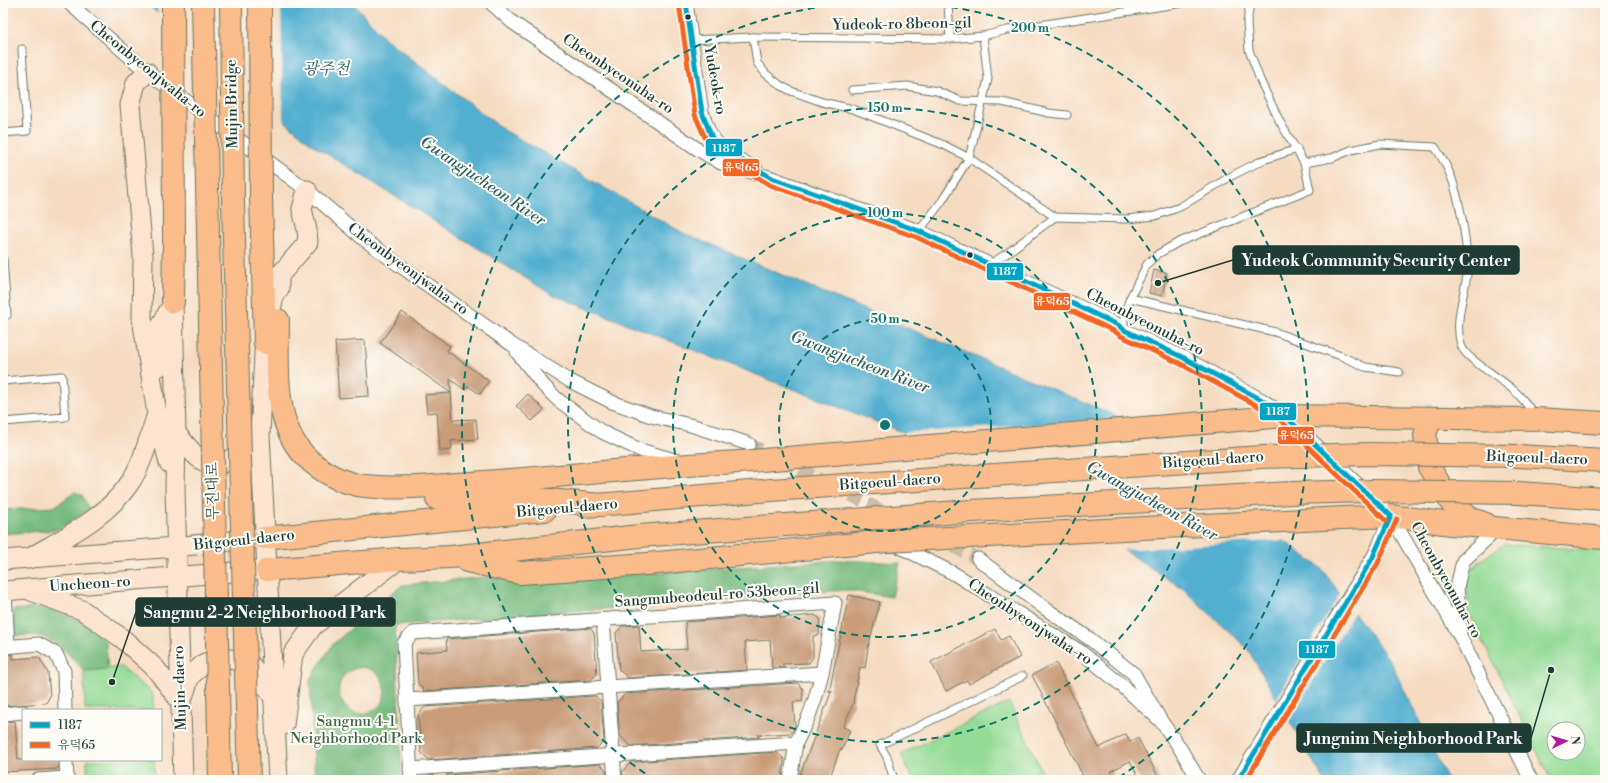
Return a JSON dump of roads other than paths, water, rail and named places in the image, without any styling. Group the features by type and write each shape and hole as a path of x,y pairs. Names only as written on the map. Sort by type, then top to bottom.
{"highway":[{"path":"173,3 173,302"},
{"name":"Mujin Bridge","path":"203,3 206,203"},
{"name":"Mujin Bridge","path":"231,3 233,204"},
{"path":"260,3 261,198 271,327 282,413 291,437 304,455 323,471 345,482 364,486 387,488 512,480 1285,416 1430,419 1537,419 1605,423"},
{"name":"무진대로","path":"206,203 220,780"},
{"name":"무진대로","path":"233,204 249,780"},
{"path":"271,327 267,382 276,428 296,461 313,476 332,488 357,496 384,499 528,498 600,505"},
{"path":"1430,419 1425,435 1429,468 1452,504 1470,518 1497,529"},
{"name":"Bitgoeul-daero","path":"264,538 771,490 1262,457 1369,454 1519,456 1605,461"},
{"name":"Bitgoeul-daero","path":"267,570 399,559 450,557 639,536 972,511 1291,493 1373,491 1518,493 1605,499"},
{"path":"450,557 520,573 648,564 887,541 1391,516 1497,529 1605,538"}],"street":[{"name":"Cheonbyeonjwaha-ro","path":"68,3 148,72 307,190 370,244 511,344 570,382 612,402 651,416 694,426 749,444"},
{"name":"Cheonbyeonuha-ro","path":"491,3 512,22 699,150 721,163 772,178 919,232 990,264 1182,357 1262,400 1285,416 1391,516 1461,638 1531,780"},
{"name":"Yudeok-ro","path":"686,3 702,112 712,138 736,157 772,178"},
{"path":"148,72 136,83 130,105 142,256 142,318 157,414 175,489"},
{"path":"278,780 264,538 260,435 271,327 279,276 308,242 302,209 307,190"},
{"path":"28,558 83,525 111,506 129,484 146,446 157,414 159,329 173,302"},
{"path":"173,302 176,433 175,489"},
{"name":"Cheonbyeonjwaha-ro","path":"511,344 543,385 553,395 602,432 640,450 691,464"},
{"path":"176,433 200,460 216,465 230,461 260,435"},
{"name":"Mujin-daero","path":"175,489 183,780"},
{"path":"1238,780 1372,559 1391,516"},
{"path":"1461,638 1456,587 1463,561 1497,529"},
{"name":"Bitgoeul-daero","path":"176,548 264,538"},
{"name":"Cheonbyeonjwaha-ro","path":"887,541 953,573 1081,652 1119,683 1161,721"},
{"name":"Uncheon-ro","path":"3,560 176,548"},
{"path":"278,780 293,654 313,626 399,559"},
{"name":"Cheonbyeonjwaha-ro","path":"978,559 1090,639 1134,674 1161,721 1178,745 1199,780"},
{"name":"Bitgoeul-daero","path":"177,578 267,570"},
{"name":"Uncheon-ro","path":"4,591 177,578"},
{"path":"26,589 82,610 122,639 155,668 181,702"},
{"path":"4,591 6,647 39,644 56,654 64,670 61,709"},
{"name":"Sangmubeodeul-ro 53beon-gil","path":"790,780 796,743 808,718 822,673 835,603 413,633 404,643 410,774 613,755 796,743"},
{"name":"Sangmubeodeul-ro 53beon-gil","path":"603,620 615,780"},
{"path":"181,702 190,676 206,663 231,659 251,665 274,698"},
{"path":"407,700 822,673"},
{"path":"3,714 22,712"},
{"path":"38,780 67,779 66,761"}],"lane":[{"path":"948,3 950,39"},
{"name":"Yudeok-ro 8beon-gil","path":"691,40 753,37 950,39 983,36 1007,30 1183,3"},
{"path":"1124,330 1124,314 1130,298 1147,264 1165,250 1192,236 1310,190 1304,163 1280,122 1260,80 1249,50 1247,23 1250,3"},
{"path":"919,232 942,201 969,158 988,79 983,36"},
{"path":"753,37 757,63 766,74 780,85 791,91 804,94 822,102 853,109 944,145 969,158 1054,216 1127,219 1155,216 1180,207 1233,175 1263,160 1297,149"},
{"path":"3,132 27,131 22,49"},
{"path":"852,90 907,86 936,91 960,102 1002,102 1049,114 1067,115"},
{"path":"1304,163 1327,160 1351,150 1380,144 1435,147 1446,165 1454,185 1466,247 1467,274 1460,310 1459,333 1461,346 1468,355 1524,399 1537,419"},
{"path":"990,264 1006,254 1054,216"},
{"path":"3,259 7,315"},
{"path":"1130,298 1275,332 1341,356 1365,367 1399,372"},
{"path":"3,381 62,376 65,417 3,422"},
{"path":"894,780 887,757 880,745 1023,676"}],"water":[{"name":"광주천","path":"147,3 353,3 386,39 504,130 683,233 1114,415 1321,568 1390,661 1448,780 1324,780 1247,648 1183,589 1092,529 907,434 551,294 313,145 162,18"}],"tunnel":[{"path":"749,444 978,559"}],"place":[{"name":"Yudeok Community Security Center","path":"1158,283"},
{"name":"Jungnim Neighborhood Park","path":"1551,670"},
{"name":"Sangmu 2-2 Neighborhood Park","path":"112,682"}],"water label":[{"name":"Gwangjucheon River","path":"483,181"},
{"name":"Gwangjucheon River","path":"860,362"},
{"name":"Gwangjucheon River","path":"1152,501"}],"park label":[{"name":"Sangmu 4-1 Neighborhood Park","path":"356,730"}]}
